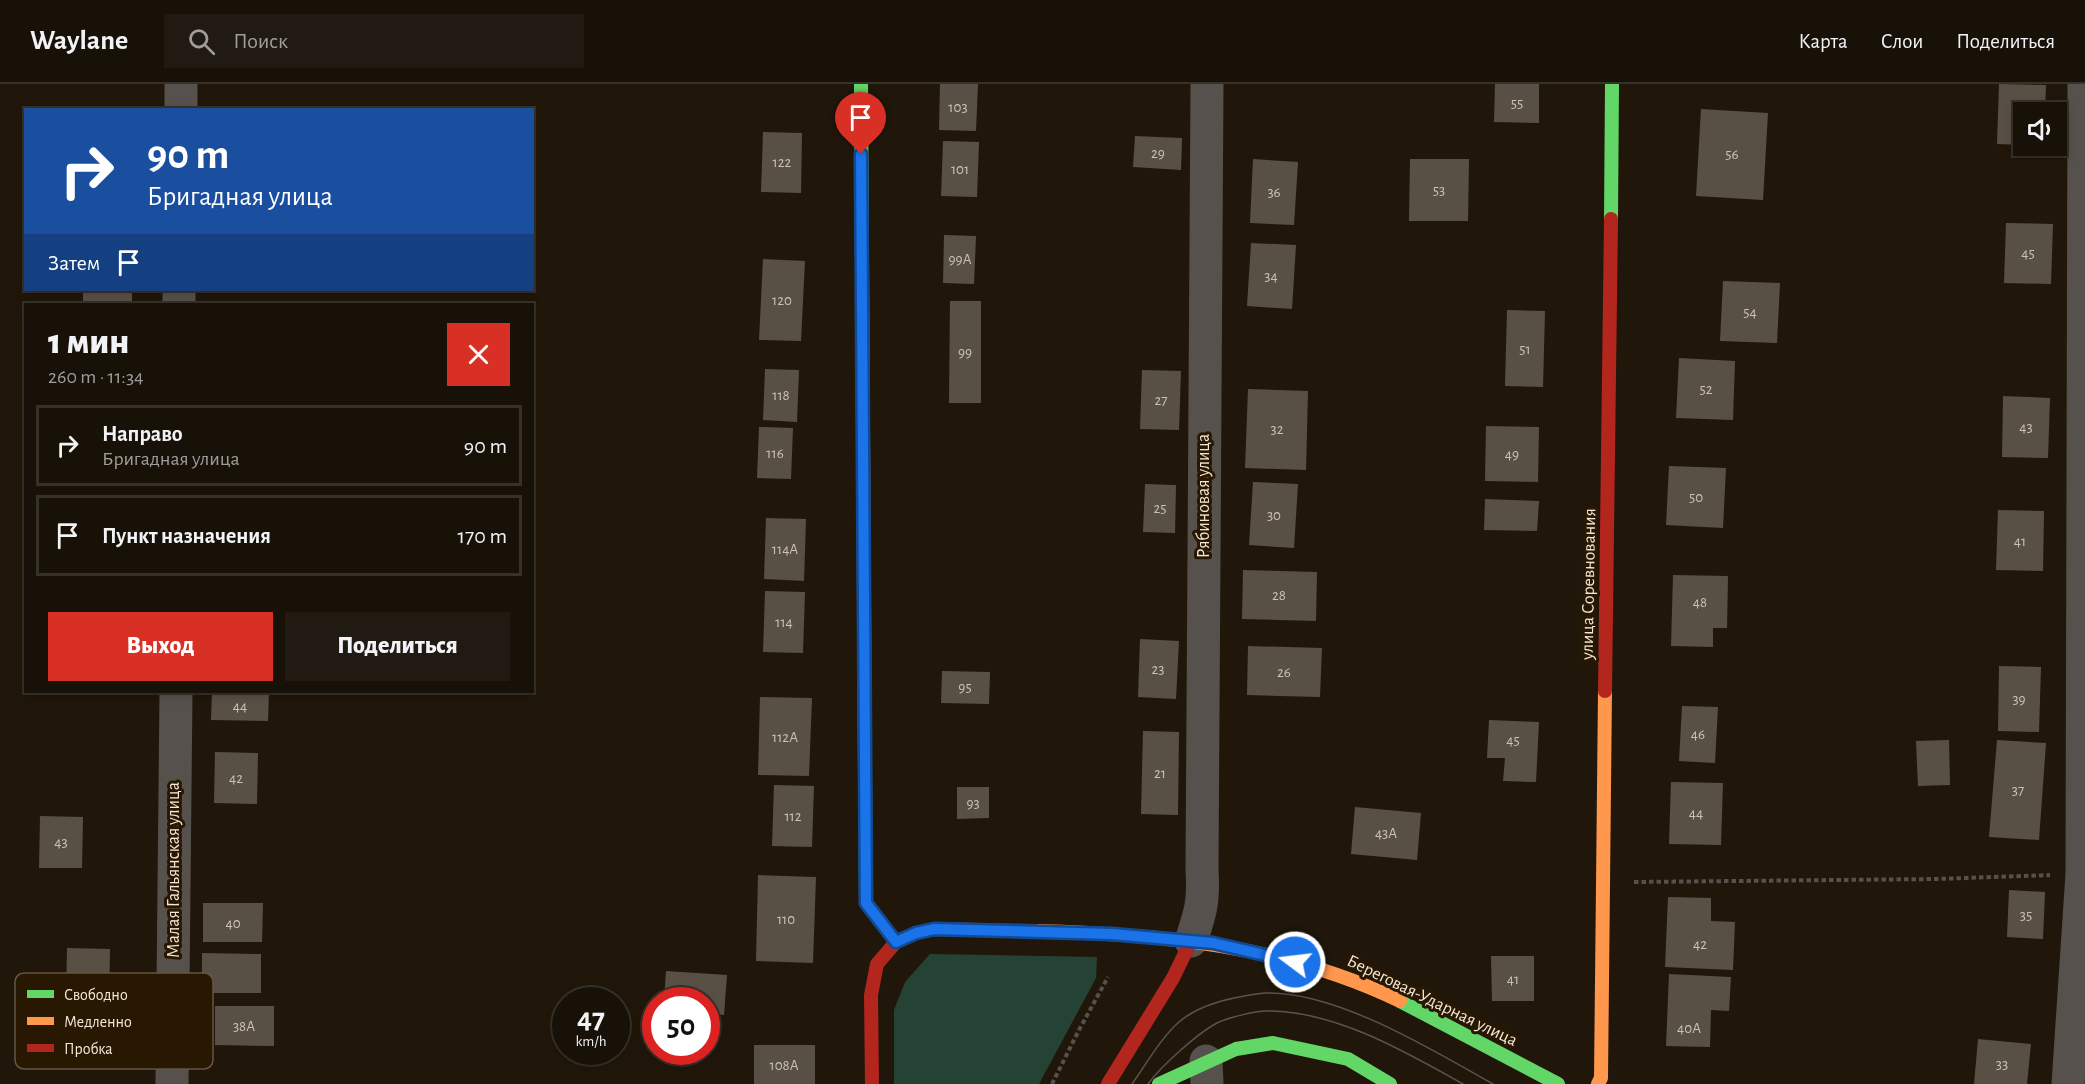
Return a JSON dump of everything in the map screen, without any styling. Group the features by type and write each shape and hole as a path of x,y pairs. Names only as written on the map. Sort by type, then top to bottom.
{"street":[{"path":"181,84 181,108"},
{"path":"861,84 866,903 896,942 877,964 871,995 872,1084"},
{"name":"Рябиновая улица","path":"1191,942 1204,896 1202,868 1207,84"},
{"name":"улица Соревнования","path":"1598,1084 1601,1078 1612,84"},
{"path":"2068,1084 2084,874 2084,84"},
{"name":"Малая Гальянская улица","path":"173,973 176,693"},
{"name":"Береговая-Ударная улица","path":"896,942 916,933 934,929 1112,934 1213,943 1253,951 1338,974 1399,1001 1558,1084"},
{"path":"1108,1084 1173,978 1191,942"},
{"path":"1159,1084 1206,1073 1236,1049 1273,1043 1348,1059 1390,1084"},
{"name":"Малая Гальянская улица","path":"172,1069 172,1084"}],"path":[{"path":"1603,882 1936,879 2084,874"},
{"path":"1052,1084 1078,1030 1108,977"}],"green space":[{"path":"930,954 1097,957 1096,978 1039,1084 894,1084 894,1010 905,982"}],"building":[{"path":"940,84 978,84 976,131 939,130"},
{"path":"1495,84 1539,84 1539,123 1494,122"},
{"path":"1999,84 2046,85 2045,102 2013,102 2013,145 1997,144"},
{"path":"1701,109 1768,113 1763,200 1696,196"},
{"path":"763,132 802,133 801,193 761,192"},
{"path":"1135,136 1182,138 1181,170 1133,167"},
{"path":"943,141 979,142 977,197 941,196"},
{"path":"1253,159 1298,162 1294,225 1250,223"},
{"path":"1410,159 1469,159 1468,221 1409,221"},
{"path":"2006,223 2053,224 2051,284 2004,283"},
{"path":"944,235 976,236 974,284 943,283"},
{"path":"1251,243 1296,245 1292,309 1247,306"},
{"path":"763,259 805,261 801,341 759,340"},
{"path":"1723,281 1780,283 1777,343 1720,341"},
{"path":"83,291 132,291 132,303 83,303"},
{"path":"950,301 981,301 981,403 949,403"},
{"path":"1507,310 1545,311 1543,387 1505,386"},
{"path":"1679,358 1735,361 1733,420 1676,418"},
{"path":"765,369 799,370 797,422 763,420"},
{"path":"1142,370 1181,371 1179,430 1140,429"},
{"path":"1248,389 1308,391 1306,470 1245,468"},
{"path":"2003,396 2050,398 2048,458 2002,457"},
{"path":"1486,426 1539,427 1538,482 1485,481"},
{"path":"759,427 793,428 791,479 757,478"},
{"path":"1669,466 1726,468 1723,528 1666,525"},
{"path":"1253,482 1298,484 1294,548 1249,545"},
{"path":"1145,484 1176,485 1175,533 1143,532"},
{"path":"1485,499 1539,501 1537,531 1484,530"},
{"path":"1998,510 2044,511 2043,571 1996,570"},
{"path":"766,518 806,519 804,581 764,579"},
{"path":"1243,570 1317,572 1316,621 1242,619"},
{"path":"1673,575 1728,576 1727,628 1713,628 1713,647 1671,646"},
{"path":"765,591 805,592 803,653 763,652"},
{"path":"1140,639 1179,641 1176,699 1138,697"},
{"path":"1248,646 1322,648 1320,697 1247,695"},
{"path":"1999,666 2041,667 2039,732 1998,731"},
{"path":"942,671 990,672 989,704 941,703"},
{"path":"212,693 269,693 268,721 211,720"},
{"path":"760,697 812,698 809,776 758,775"},
{"path":"1682,706 1718,707 1715,763 1679,761"},
{"path":"1489,720 1539,722 1536,782 1503,781 1505,758 1487,758"},
{"path":"1143,731 1179,732 1178,815 1141,814"},
{"path":"1949,740 1950,785 1918,786 1916,741"},
{"path":"1997,740 2046,743 2039,840 1989,837"},
{"path":"215,752 258,753 257,804 214,803"},
{"path":"1671,782 1723,783 1721,845 1669,844"},
{"path":"774,785 814,786 812,847 772,846"},
{"path":"957,787 989,787 989,818 957,819"},
{"path":"1355,807 1421,813 1417,860 1351,854"},
{"path":"40,816 83,817 82,868 39,868"},
{"path":"758,875 816,877 813,963 756,961"},
{"path":"2009,890 2045,892 2043,939 2007,937"},
{"path":"1668,897 1711,898 1711,921 1735,922 1733,970 1665,967"},
{"path":"203,903 263,903 262,942 203,942"},
{"path":"67,948 110,949 110,973 67,973"},
{"path":"202,953 261,954 261,993 213,993 213,973 202,973"},
{"path":"1491,956 1534,956 1534,1001 1492,1001"},
{"path":"666,971 727,975 724,1015 720,1015 720,987 665,987"},
{"path":"1669,974 1731,977 1729,1011 1711,1010 1710,1047 1666,1046"},
{"path":"215,1006 274,1006 274,1046 215,1045"},
{"path":"1978,1039 2031,1044 2027,1084 1974,1084"},
{"path":"754,1045 815,1045 815,1084 754,1084"}],"tram line":[{"path":"1132,1084 1154,1051 1185,1017 1220,1002 1265,993 1293,995 1353,1012 1413,1040 1493,1084"},
{"path":"1148,1084 1190,1042 1217,1023 1266,1011 1317,1017 1343,1025 1394,1047 1463,1084"}],"traffic: fast":[{"path":"861,84 863,429"},
{"path":"1611,219 1612,84"},
{"path":"865,772 866,903 896,942"},
{"path":"1400,1001 1558,1084"},
{"path":"1159,1084 1236,1049 1273,1043 1348,1059 1390,1084"}],"traffic: slow":[{"path":"863,429 865,772"},
{"path":"1598,1084 1601,1078 1605,691"},
{"path":"1035,931 1129,935 1221,946 1312,967 1356,982 1400,1001"}],"traffic: jam":[{"path":"1605,691 1611,219"},
{"path":"872,1084 871,995 877,964 896,942 916,933 935,929 1035,931"},
{"path":"1108,1084 1173,978 1191,941"}],"route":[{"path":"861,154 866,903 896,942 916,933 934,929 1112,934 1213,943 1295,962"}]}
